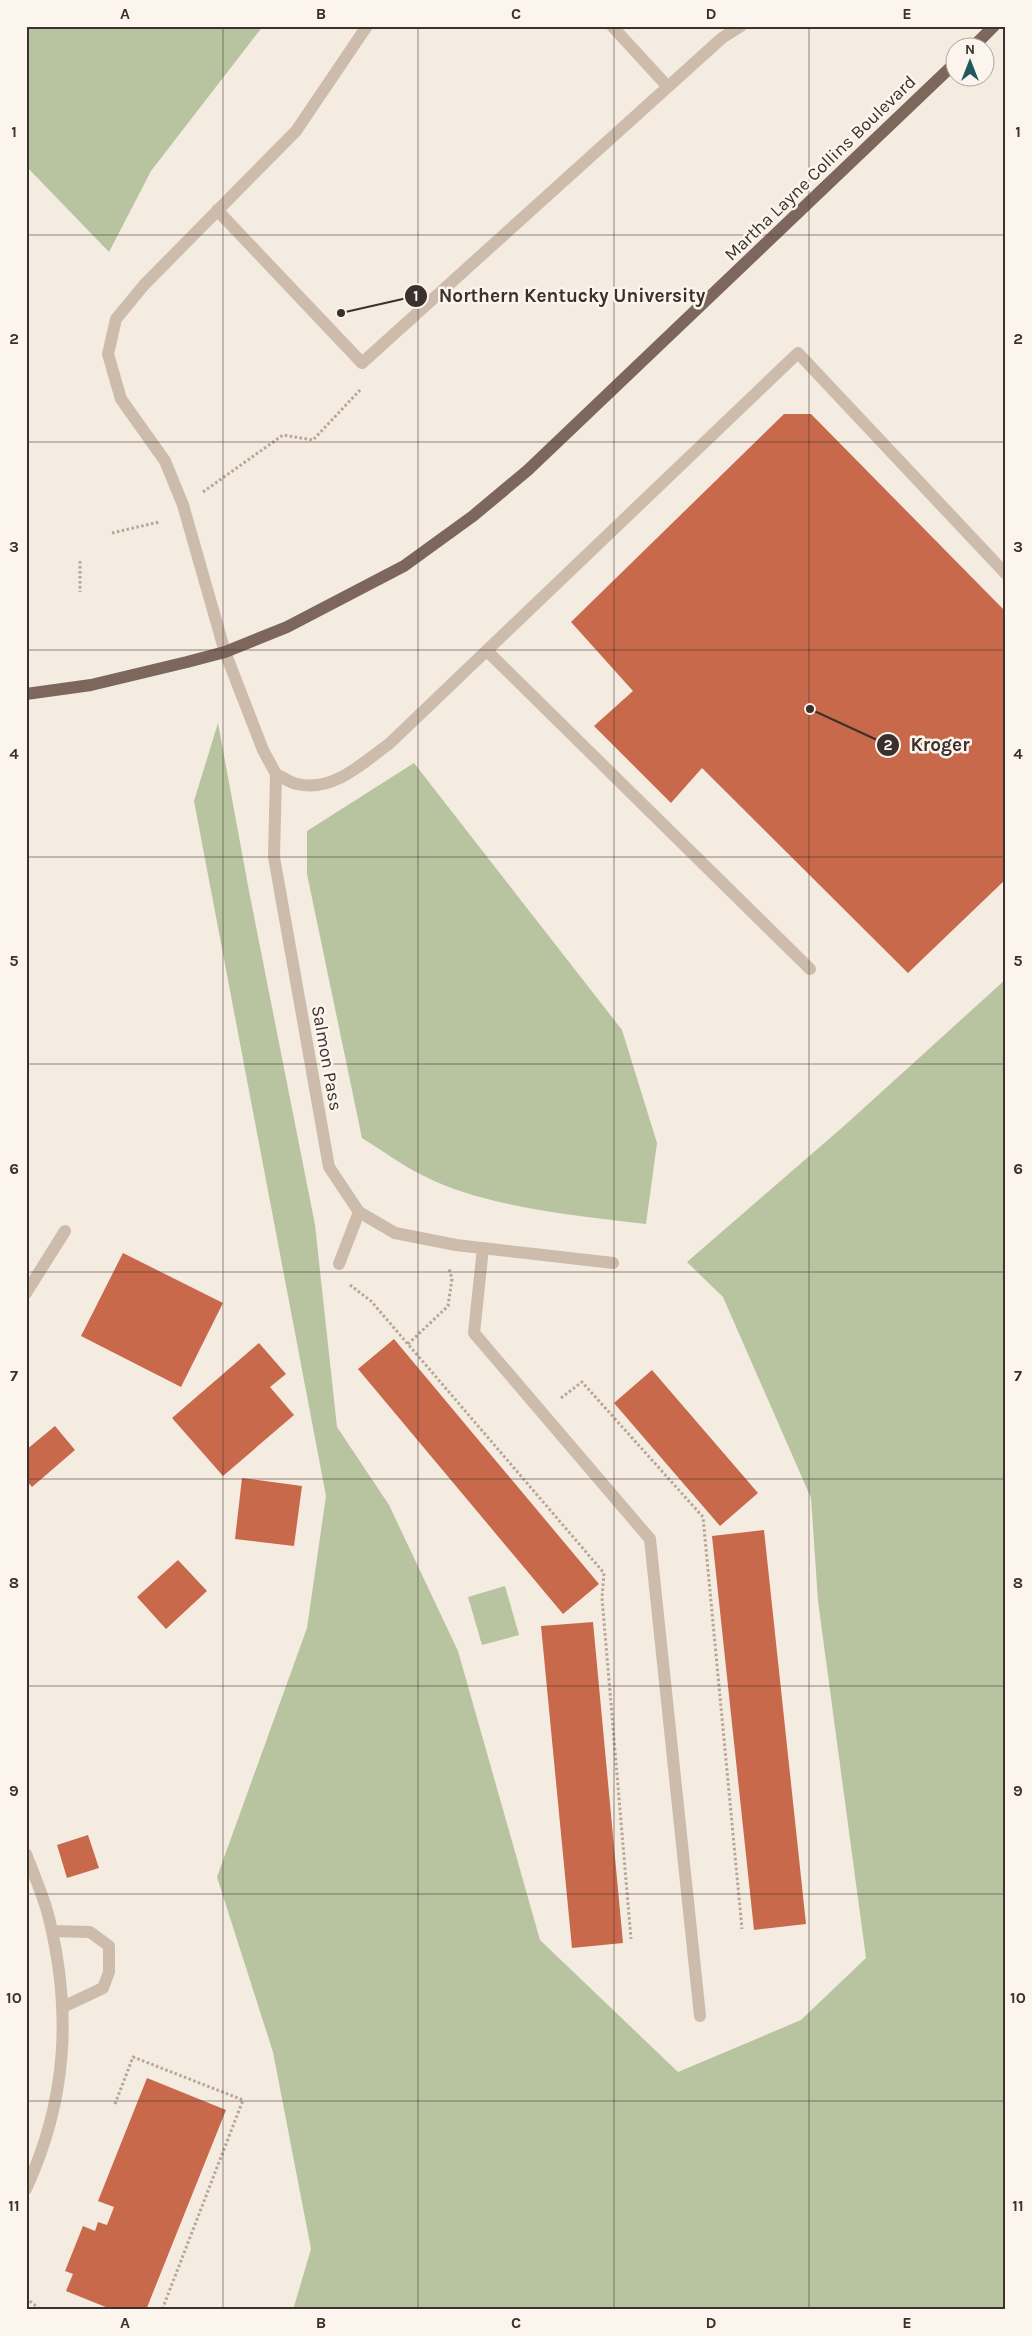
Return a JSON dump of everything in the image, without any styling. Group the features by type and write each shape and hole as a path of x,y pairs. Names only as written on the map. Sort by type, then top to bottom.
{"main road":[{"path":"982,38 994,26"},
{"name":"Martha Layne Collins Boulevard","path":"26,694 91,685 225,652 287,626 396,570 473,516 528,470 944,74"}],"street":[{"name":"Salmon Pass","path":"367,26 296,131 151,276 116,319 108,354 120,399 165,460 183,505 225,652 263,750 276,774 274,857 329,1167 359,1212 395,1233 482,1248 613,1263"},
{"path":"612,26 668,87"},
{"path":"217,210 362,363 722,38 741,26"},
{"path":"276,774 297,784 318,785 342,778 390,743 798,353 1006,574"},
{"path":"486,651 810,969"},
{"path":"338,1264 359,1212"},
{"path":"26,1293 66,1231"},
{"path":"482,1248 474,1333 650,1539 700,2016"},
{"path":"26,1854 49,1917 63,1987 63,2053 56,2099 42,2154 26,2189"},
{"path":"52,1931 90,1932 109,1946 109,1972 103,1988 63,2006"}],"path":[{"path":"199,495 283,435 313,440 360,390"},
{"path":"112,533 159,522"},
{"path":"80,561 80,592"},
{"path":"338,1264 349,1271 349,1284 371,1301 604,1573 602,1598 632,1939"},
{"path":"408,1344 448,1306 452,1279 449,1267"},
{"path":"115,2104 133,2057 243,2100 162,2310"},
{"path":"26,2298 41,2310"}],"green space":[{"path":"26,26 263,26 151,171 109,252 26,166"},
{"path":"218,723 315,1225 337,1427 389,1505 458,1651 540,1940 678,2072 801,2020 866,1958 818,1601 811,1498 723,1297 687,1262 844,1126 1006,979 1006,2310 293,2310 311,2249 273,2052 217,1877 307,1628 326,1496 194,801"},
{"path":"414,763 622,1030 657,1143 646,1224 532,1209 474,1195 448,1187 416,1172 362,1138 307,874 307,831"},
{"path":"505,1586 519,1635 482,1645 468,1597"}],"building":[{"path":"784,414 811,414 1006,612 1006,879 908,973 702,768 671,803 594,726 633,691 571,622"},
{"path":"123,1253 223,1303 181,1387 81,1336"},
{"path":"394,1339 599,1584 563,1614 358,1369"},
{"path":"259,1343 286,1374 270,1387 294,1415 223,1476 172,1418"},
{"path":"652,1370 758,1493 720,1526 614,1403"},
{"path":"55,1426 75,1450 32,1487 26,1480 26,1450"},
{"path":"242,1478 302,1486 294,1546 235,1539"},
{"path":"764,1530 806,1924 754,1930 712,1536"},
{"path":"178,1560 207,1591 166,1629 137,1597"},
{"path":"593,1622 623,1943 572,1948 541,1626"},
{"path":"88,1835 99,1868 67,1878 57,1845"},
{"path":"147,2078 226,2110 146,2310 113,2310 66,2291 73,2274 65,2271 83,2226 95,2231 98,2222 107,2225 114,2207 98,2201"}],"place":[{"name":"Northern Kentucky University","path":"341,313"},
{"name":"Kroger","path":"810,709"}]}
